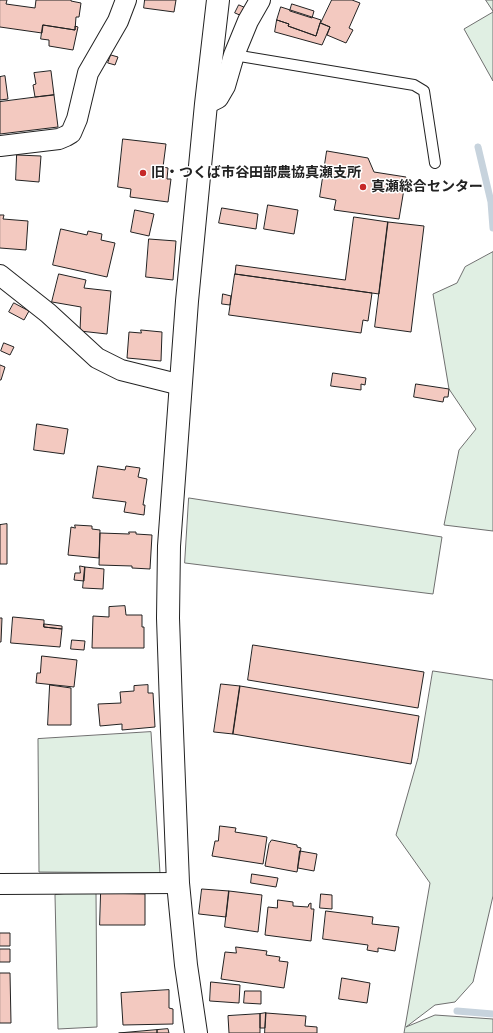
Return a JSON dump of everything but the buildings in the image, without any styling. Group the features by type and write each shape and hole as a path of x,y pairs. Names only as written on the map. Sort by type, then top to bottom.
{"street":[{"path":"0,146 59,139 71,133 77,119 88,74 118,21 126,0"},
{"path":"196,1033 186,965 178,884 170,706 168,618 169,546 187,301 206,104 218,0"},
{"path":"206,104 218,98 225,86 234,55 248,22 260,0"},
{"path":"0,275 48,313 97,358 121,370 181,385"},
{"path":"0,884 178,884"}],"lane":[{"path":"234,55 414,85 424,91 435,163"}],"green space":[{"path":"486,0 493,0 493,12"},
{"path":"493,12 493,81 464,29"},
{"path":"493,252 493,531 444,525 459,450 476,429 449,389 433,294 457,283 465,267"},
{"path":"189,498 442,537 433,594 185,563"},
{"path":"433,671 493,680 493,896 473,982 455,1002 435,1005 406,1027 435,1015 493,1019 493,1033 404,1033 430,883 396,835 418,758"},
{"path":"151,732 160,873 39,872 38,739"},
{"path":"96,890 97,1027 58,1029 55,895"}],"waterway":[{"path":"478,147 491,202 493,228"},
{"path":"457,1011 493,1014"}],"place":[{"name":"旧・つくば市谷田部農協真瀬支所","path":"143,173"},
{"name":"真瀬総合センター","path":"363,187"}]}
